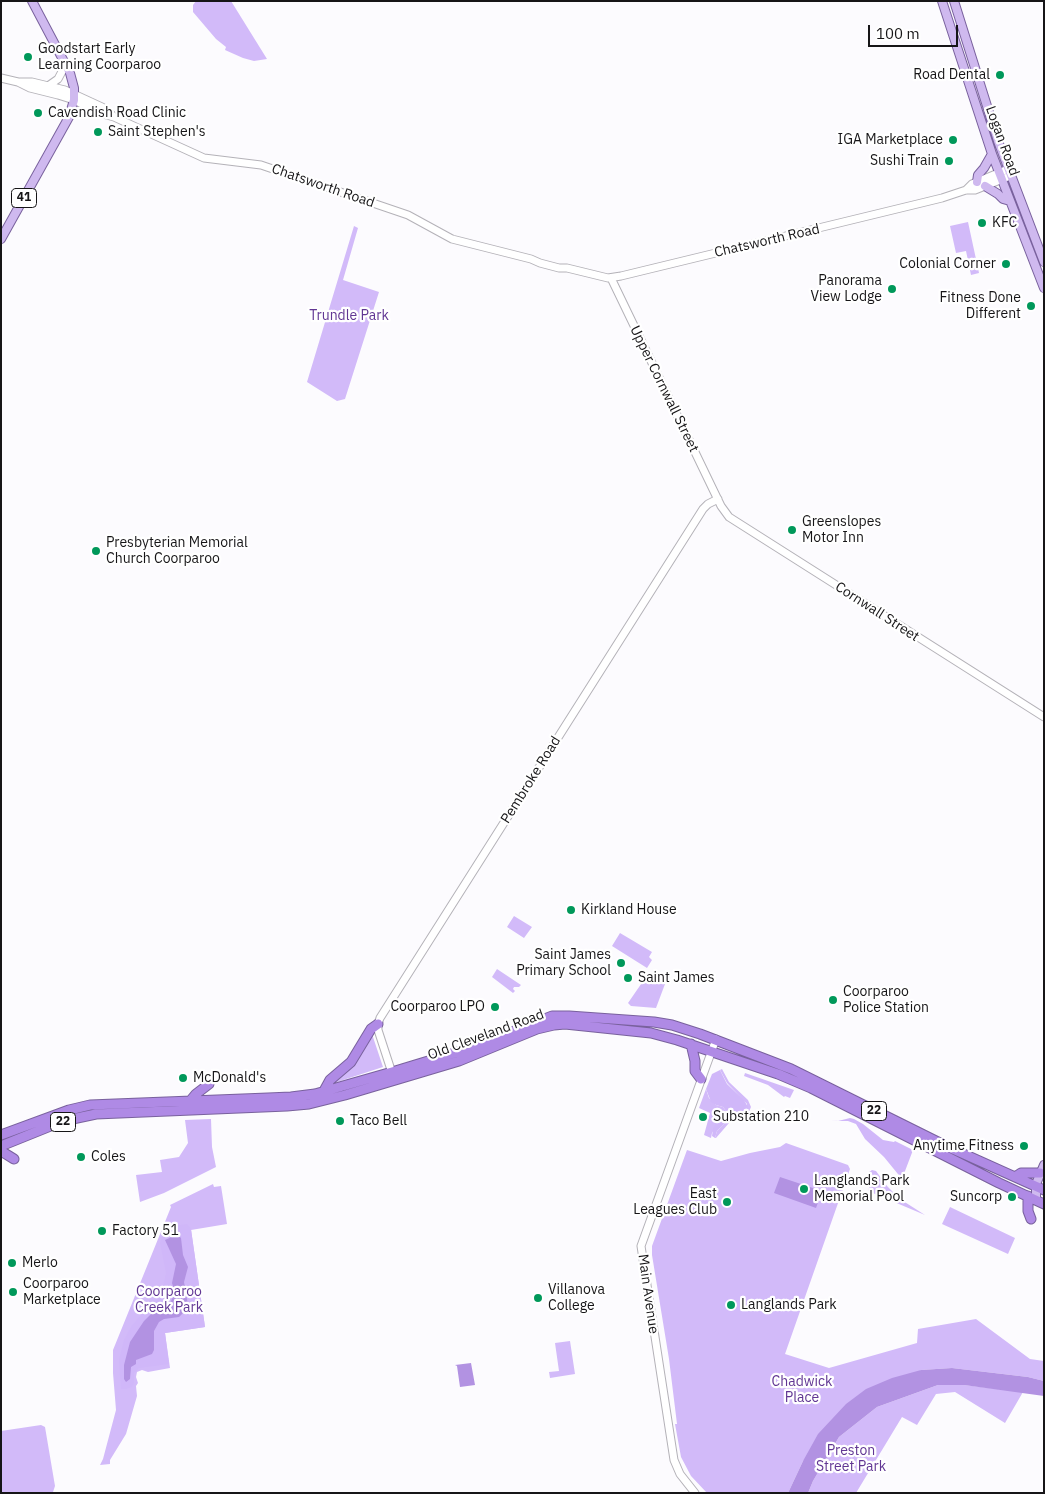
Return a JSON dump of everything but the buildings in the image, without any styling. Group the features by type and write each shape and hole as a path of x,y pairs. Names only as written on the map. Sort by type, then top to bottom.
{"highway":[{"name":"Old Cleveland Road","path":"1,1146 63,1122 96,1114 297,1106 330,1099 481,1045 540,1020 558,1015 665,1023 716,1039 797,1072 946,1146 1015,1177 1041,1181"},
{"path":"324,1091 330,1080 351,1062 371,1028 378,1024"},
{"name":"Old Cleveland Road","path":"1,1135 69,1110 90,1105 291,1097 324,1091 459,1061 537,1029 571,1024 644,1032 663,1036 778,1074 800,1083 1036,1200"},
{"path":"691,1044 695,1071 701,1079"},
{"path":"192,1100 196,1094 209,1084"},
{"path":"1,1151 14,1159"},
{"path":"1015,1177 1021,1173 1041,1181"},
{"path":"1031,1219 1028,1211 1036,1200"}],"main road":[{"path":"32,1 66,64 72,78 74,97"},
{"name":"Logan Road","path":"942,1 992,154 1044,288"},
{"name":"Logan Road","path":"954,1 1009,172 1044,262"},
{"path":"48,86 58,79 66,64"},
{"name":"Chatsworth Road","path":"1,78 48,86 102,107 114,117 201,156 261,165 408,215 452,239 553,262 567,268 611,278 942,198 966,190 975,190 1009,172"},
{"name":"Chatsworth Road","path":"18,82 30,88 74,97"},
{"name":"41","path":"1,239 66,122 72,110 74,97"},
{"path":"977,182 978,174 992,154"},
{"name":"Chatsworth Road","path":"966,190 972,184 1000,176"},
{"path":"984,186 1010,202"},
{"name":"Upper Cornwall Street","path":"611,278 718,499"},
{"name":"Cornwall Street","path":"718,499 726,514 737,523 1044,717"},
{"name":"Pembroke Road","path":"378,1024 703,509 706,505 718,499"},
{"path":"378,1024 393,1077"},
{"name":"Main Avenue","path":"695,1493 680,1474 674,1460 641,1246 716,1039"},
{"path":"1036,1200 1041,1181"}],"green space":[{"path":"196,1 231,1 267,59 254,61 225,50 226,47 216,39 193,12 193,5"},
{"path":"968,222 979,273 971,275 966,251 956,253 950,226"},
{"name":"Trundle Park","path":"354,226 358,228 343,280 379,292 345,399 337,401 307,382"},
{"path":"514,916 532,927 524,938 507,927"},
{"path":"620,933 652,952 649,957 652,960 647,968 612,946"},
{"path":"497,969 521,985 514,987 515,991 513,993 492,977"},
{"path":"648,974 665,984 656,1008 631,1006 628,1003"},
{"path":"372,1034 383,1067 331,1084 337,1076 355,1064"},
{"path":"722,1069 729,1082 748,1100 751,1107 748,1114 729,1123 715,1138 717,1131 724,1124 747,1110 747,1104 727,1083 720,1070"},
{"path":"720,1070 727,1084 744,1100 748,1107 744,1113 724,1124 717,1131 715,1138 712,1136 713,1129 717,1122 725,1117 726,1111 723,1107 711,1102 706,1089 712,1074"},
{"path":"745,1073 794,1090 790,1098 784,1097 768,1085 744,1076"},
{"path":"706,1089 709,1098 726,1111 725,1117 720,1120 711,1138 704,1135 710,1113 699,1108"},
{"path":"211,1119 212,1147 216,1167 164,1193 140,1202 136,1175 162,1172 160,1160 179,1157 188,1143 185,1120"},
{"path":"854,1119 883,1140 895,1141 913,1150 902,1179 884,1157 865,1139 856,1124 848,1121 838,1121"},
{"name":"Langlands Park","path":"786,1143 848,1165 850,1169 785,1354 829,1368 917,1343 918,1329 976,1319 1030,1359 1044,1361 1044,1381 1028,1377 952,1368 921,1370 803,1461 788,1493 707,1493 691,1476 681,1457 652,1246 687,1150 721,1161 780,1147"},
{"path":"872,1170 876,1171 900,1199 925,1215 868,1191 870,1185 865,1183 869,1172"},
{"name":"Coorparoo Creek Park","path":"213,1184 214,1187 221,1186 227,1224 191,1230 205,1327 165,1333 170,1368 137,1372 137,1396 126,1434 110,1460 110,1464 100,1465 116,1410 113,1350 171,1207 170,1205"},
{"path":"950,1207 1015,1238 1008,1254 942,1224"},
{"path":"187,1224 191,1229 205,1327 165,1333 169,1364 139,1368 134,1373 132,1387 121,1389 119,1360 124,1340 131,1327 141,1315 161,1297 166,1273 160,1243 166,1227"},
{"path":"570,1341 575,1374 550,1378 549,1372 559,1371 555,1343"},
{"name":"Preston Street Park","path":"938,1385 964,1385 1023,1392 1005,1423 955,1392 936,1394 917,1425 902,1417 856,1493 808,1493 839,1437 877,1407"},
{"path":"41,1425 45,1427 55,1486 53,1492 1,1493 1,1431"}],"shaded area":[{"path":"780,1177 822,1191 816,1208 774,1193"},
{"path":"176,1235 181,1238 183,1255 188,1267 184,1282 188,1305 179,1317 164,1319 159,1322 154,1331 154,1350 152,1354 136,1360 136,1364 131,1367 130,1379 126,1382 124,1379 124,1365 130,1342 144,1321 156,1309 171,1301 175,1293 172,1283 176,1264 165,1240"},
{"path":"471,1363 475,1385 460,1387 457,1366 455,1365"},
{"path":"952,1368 1028,1377 1044,1381 1044,1396 964,1385 938,1385 877,1407 839,1437 808,1493 788,1493 818,1434 846,1404 866,1389 892,1378 921,1370"}],"place":[{"name":"Goodstart Early Learning Coorparoo","path":"28,57"},
{"name":"Road Dental","path":"1000,75"},
{"name":"Cavendish Road Clinic","path":"38,113"},
{"name":"Saint Stephen's","path":"98,132"},
{"name":"IGA Marketplace","path":"953,140"},
{"name":"Sushi Train","path":"949,161"},
{"name":"KFC","path":"982,223"},
{"name":"Colonial Corner","path":"1006,264"},
{"name":"Panorama View Lodge","path":"892,289"},
{"name":"Fitness Done Different","path":"1031,306"},
{"name":"Greenslopes Motor Inn","path":"792,530"},
{"name":"Presbyterian Memorial Church Coorparoo","path":"96,551"},
{"name":"Kirkland House","path":"571,910"},
{"name":"Saint James Primary School","path":"621,963"},
{"name":"Saint James","path":"628,978"},
{"name":"Coorparoo Police Station","path":"833,1000"},
{"name":"Coorparoo LPO","path":"495,1007"},
{"name":"McDonald's","path":"183,1078"},
{"name":"Substation 210","path":"703,1117"},
{"name":"Taco Bell","path":"340,1121"},
{"name":"Anytime Fitness","path":"1024,1146"},
{"name":"Coles","path":"81,1157"},
{"name":"Langlands Park Memorial Pool","path":"804,1189"},
{"name":"Suncorp","path":"1012,1197"},
{"name":"East Leagues Club","path":"727,1202"},
{"name":"Factory 51","path":"102,1231"},
{"name":"Merlo","path":"12,1263"},
{"name":"Coorparoo Marketplace","path":"13,1292"},
{"name":"Villanova College","path":"538,1298"},
{"name":"Langlands Park","path":"731,1305"}],"park label":[{"name":"Chadwick Place","path":"802,1390"}]}
